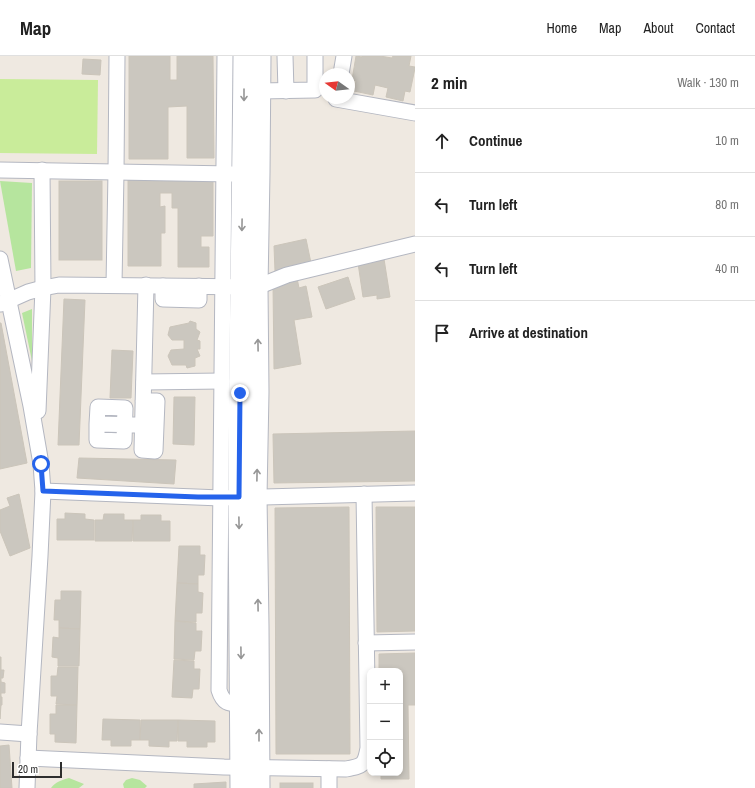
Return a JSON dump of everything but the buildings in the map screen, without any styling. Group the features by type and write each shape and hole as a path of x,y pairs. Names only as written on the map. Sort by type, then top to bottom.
{"street":[{"path":"114,285 117,56"},
{"path":"225,56 234,174 240,286 258,392 239,497 241,704 250,767 259,788"},
{"path":"234,174 244,56"},
{"path":"242,788 250,767 258,626 222,380 259,173 260,56"},
{"path":"285,56 286,90"},
{"path":"260,91 316,90 315,56"},
{"path":"342,68 344,56"},
{"path":"355,102 415,113"},
{"path":"0,170 234,174"},
{"path":"37,442 43,288 42,170"},
{"path":"5,302 28,292 59,285 240,286 415,244"},
{"path":"0,259 5,302 31,406 41,464 43,491 27,788"},
{"path":"146,285 144,382 150,401 147,434"},
{"path":"144,382 222,380"},
{"path":"124,424 147,434 166,439 167,401 150,401"},
{"path":"98,407 125,408 124,424 124,441 97,440 98,407"},
{"path":"43,491 239,497 415,493"},
{"path":"28,758 250,767 346,769 358,767 366,760 368,748 364,494"},
{"path":"366,642 415,642"},
{"path":"0,732 29,734"},
{"path":"329,769 329,788"}],"green space":[{"path":"0,79 98,80 97,154 0,153"},
{"path":"0,181 32,183 31,268 16,271"},
{"path":"32,309 32,361 22,313"},
{"path":"69,778 84,784 79,788 51,788 61,780"},
{"path":"132,778 140,780 147,786 145,788 124,788 123,784 126,780"}],"route":[{"path":"41,464 43,491 221,498 239,497 240,393"}]}
